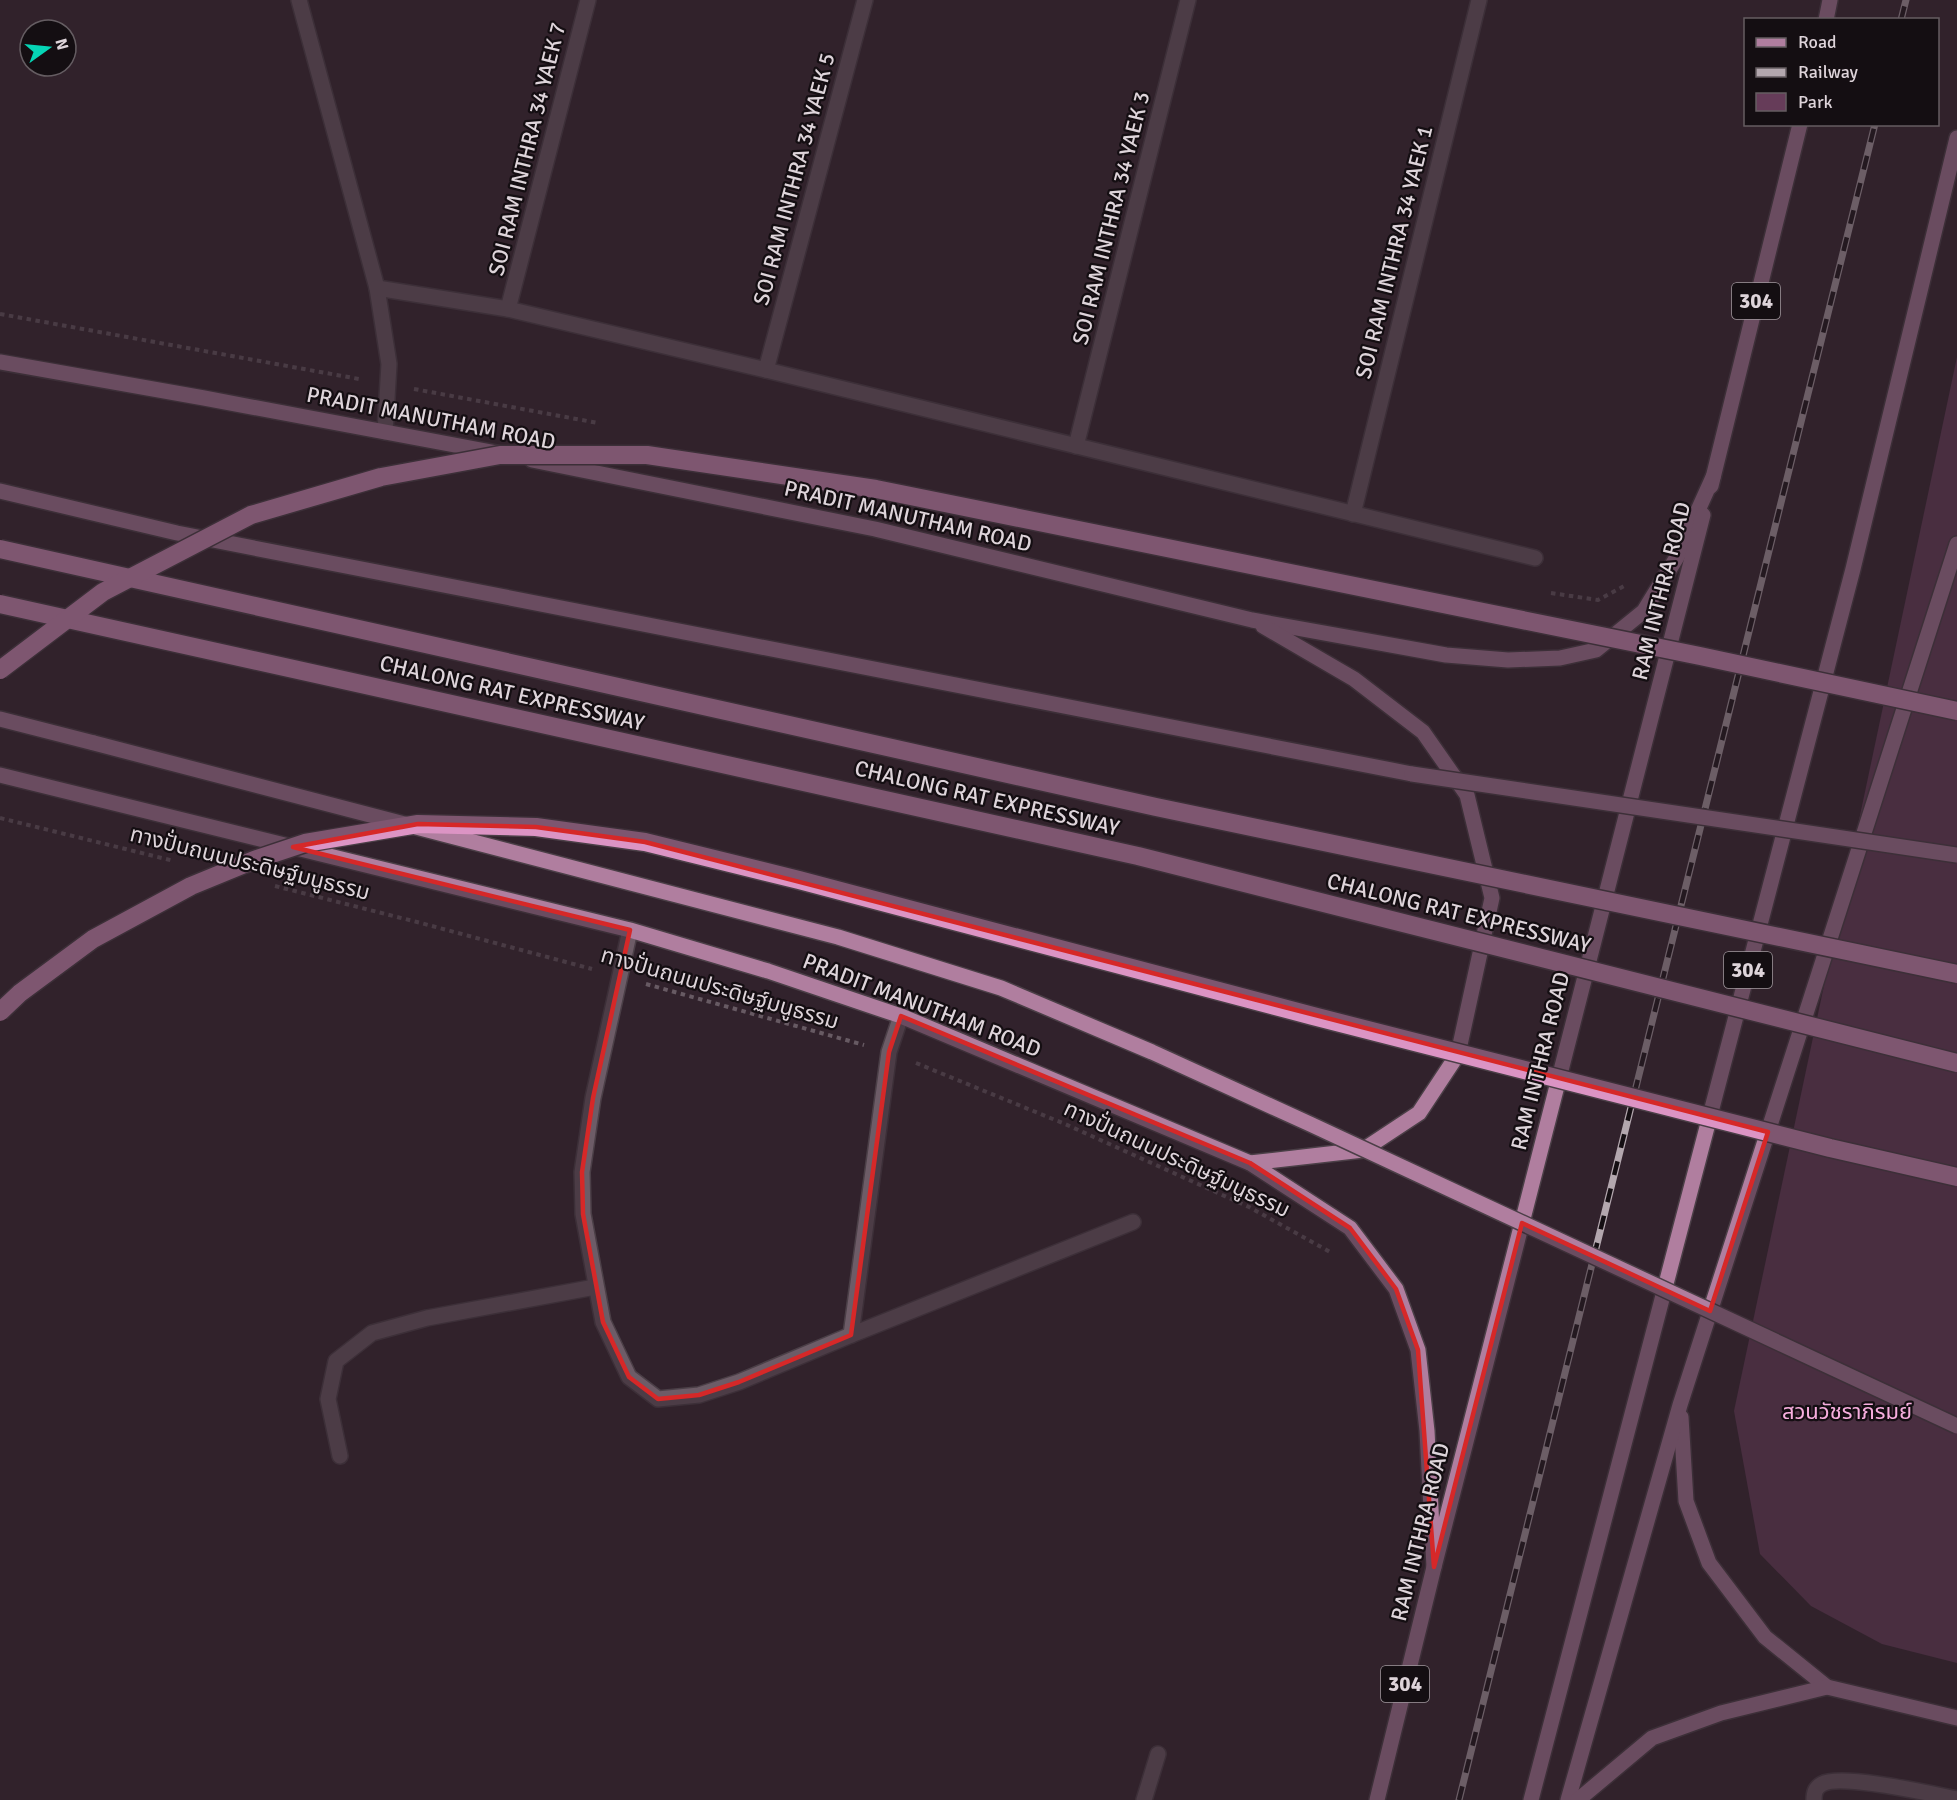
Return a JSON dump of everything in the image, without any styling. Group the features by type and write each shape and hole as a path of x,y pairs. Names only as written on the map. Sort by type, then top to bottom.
{"highway":[{"path":"0,670 103,591 251,516 381,477 500,455 647,455 876,489 1711,658 1957,711"},
{"name":"CHALONG RAT EXPRESSWAY","path":"0,549 1168,810 1957,974"},
{"name":"CHALONG RAT EXPRESSWAY","path":"0,604 1138,856 1957,1063"},
{"path":"0,1012 20,993 93,939 191,886 254,860 305,843 418,824 536,828 645,842 788,877 1336,1022 1830,1148 1957,1177"}],"main road":[{"path":"1826,18 1830,0"},
{"name":"RAM INTHRA ROAD","path":"1377,1800 1434,1567 1713,477 1800,126"},
{"name":"304","path":"1531,1800 1853,568 1957,138"},
{"name":"PRADIT MANUTHAM ROAD","path":"0,362 385,432 875,529 1252,620 1446,655 1508,660 1560,658 1596,650 1644,611 1677,557 1713,477"},
{"path":"0,491 177,533 1412,774 1957,855"},
{"path":"1568,1800 1680,1405 1957,544"},
{"path":"1250,1163 1363,1150 1419,1113 1458,1054 1492,898 1467,795 1423,732 1354,679 1252,620"},
{"path":"0,719 838,937 1002,988 1152,1052 1310,1124 1957,1426"},
{"name":"PRADIT MANUTHAM ROAD","path":"0,775 630,930 768,971 901,1016 1250,1163 1350,1228 1396,1288 1418,1350 1427,1431 1434,1567"},
{"path":"1680,1405 1686,1501 1709,1563 1765,1637 1827,1687 1957,1718"},
{"path":"1578,1800 1652,1738 1721,1713 1827,1687"}],"street":[{"path":"299,0 377,288 389,364 385,432"},
{"name":"SOI RAM INTHRA 34 YAEK 7","path":"508,309 588,0"},
{"name":"SOI RAM INTHRA 34 YAEK 5","path":"766,370 865,0"},
{"name":"SOI RAM INTHRA 34 YAEK 3","path":"1077,446 1188,0"},
{"name":"SOI RAM INTHRA 34 YAEK 1","path":"1353,514 1479,0"},
{"path":"377,288 508,309 1535,558"},
{"path":"630,930 593,1098 582,1172 583,1214 603,1322 629,1377 658,1399 699,1395 739,1382 1133,1222"},
{"path":"850,1335 889,1052 901,1016"},
{"path":"340,1456 328,1399 336,1361 372,1333 427,1318 595,1287"},
{"path":"1144,1800 1158,1754"},
{"path":"1814,1800 1815,1791 1821,1785 1833,1780 1884,1785 1957,1799"}],"path":[{"name":"ทางปั่นถนนประดิษฐ์มนูธรรม","path":"0,818 185,864"},
{"name":"ทางปั่นถนนประดิษฐ์มนูธรรม","path":"266,884 621,977 889,1052 1065,1124 1228,1197 1333,1254"}],"highlighted area":[{"path":"418,824 536,827 645,842 1768,1132 1710,1311 1522,1223 1434,1567 1418,1350 1396,1289 1350,1228 1250,1163 901,1016 889,1052 851,1335 739,1382 699,1395 658,1399 629,1377 603,1322 583,1214 582,1172 593,1098 630,930 293,847"}],"green space":[{"name":"สวนวัชราภิรมย์","path":"1957,357 1957,1663 1882,1644 1811,1606 1760,1554 1734,1411"}],"railway":[{"path":"1902,18 1906,0"},
{"path":"1459,1800 1875,126"}]}
